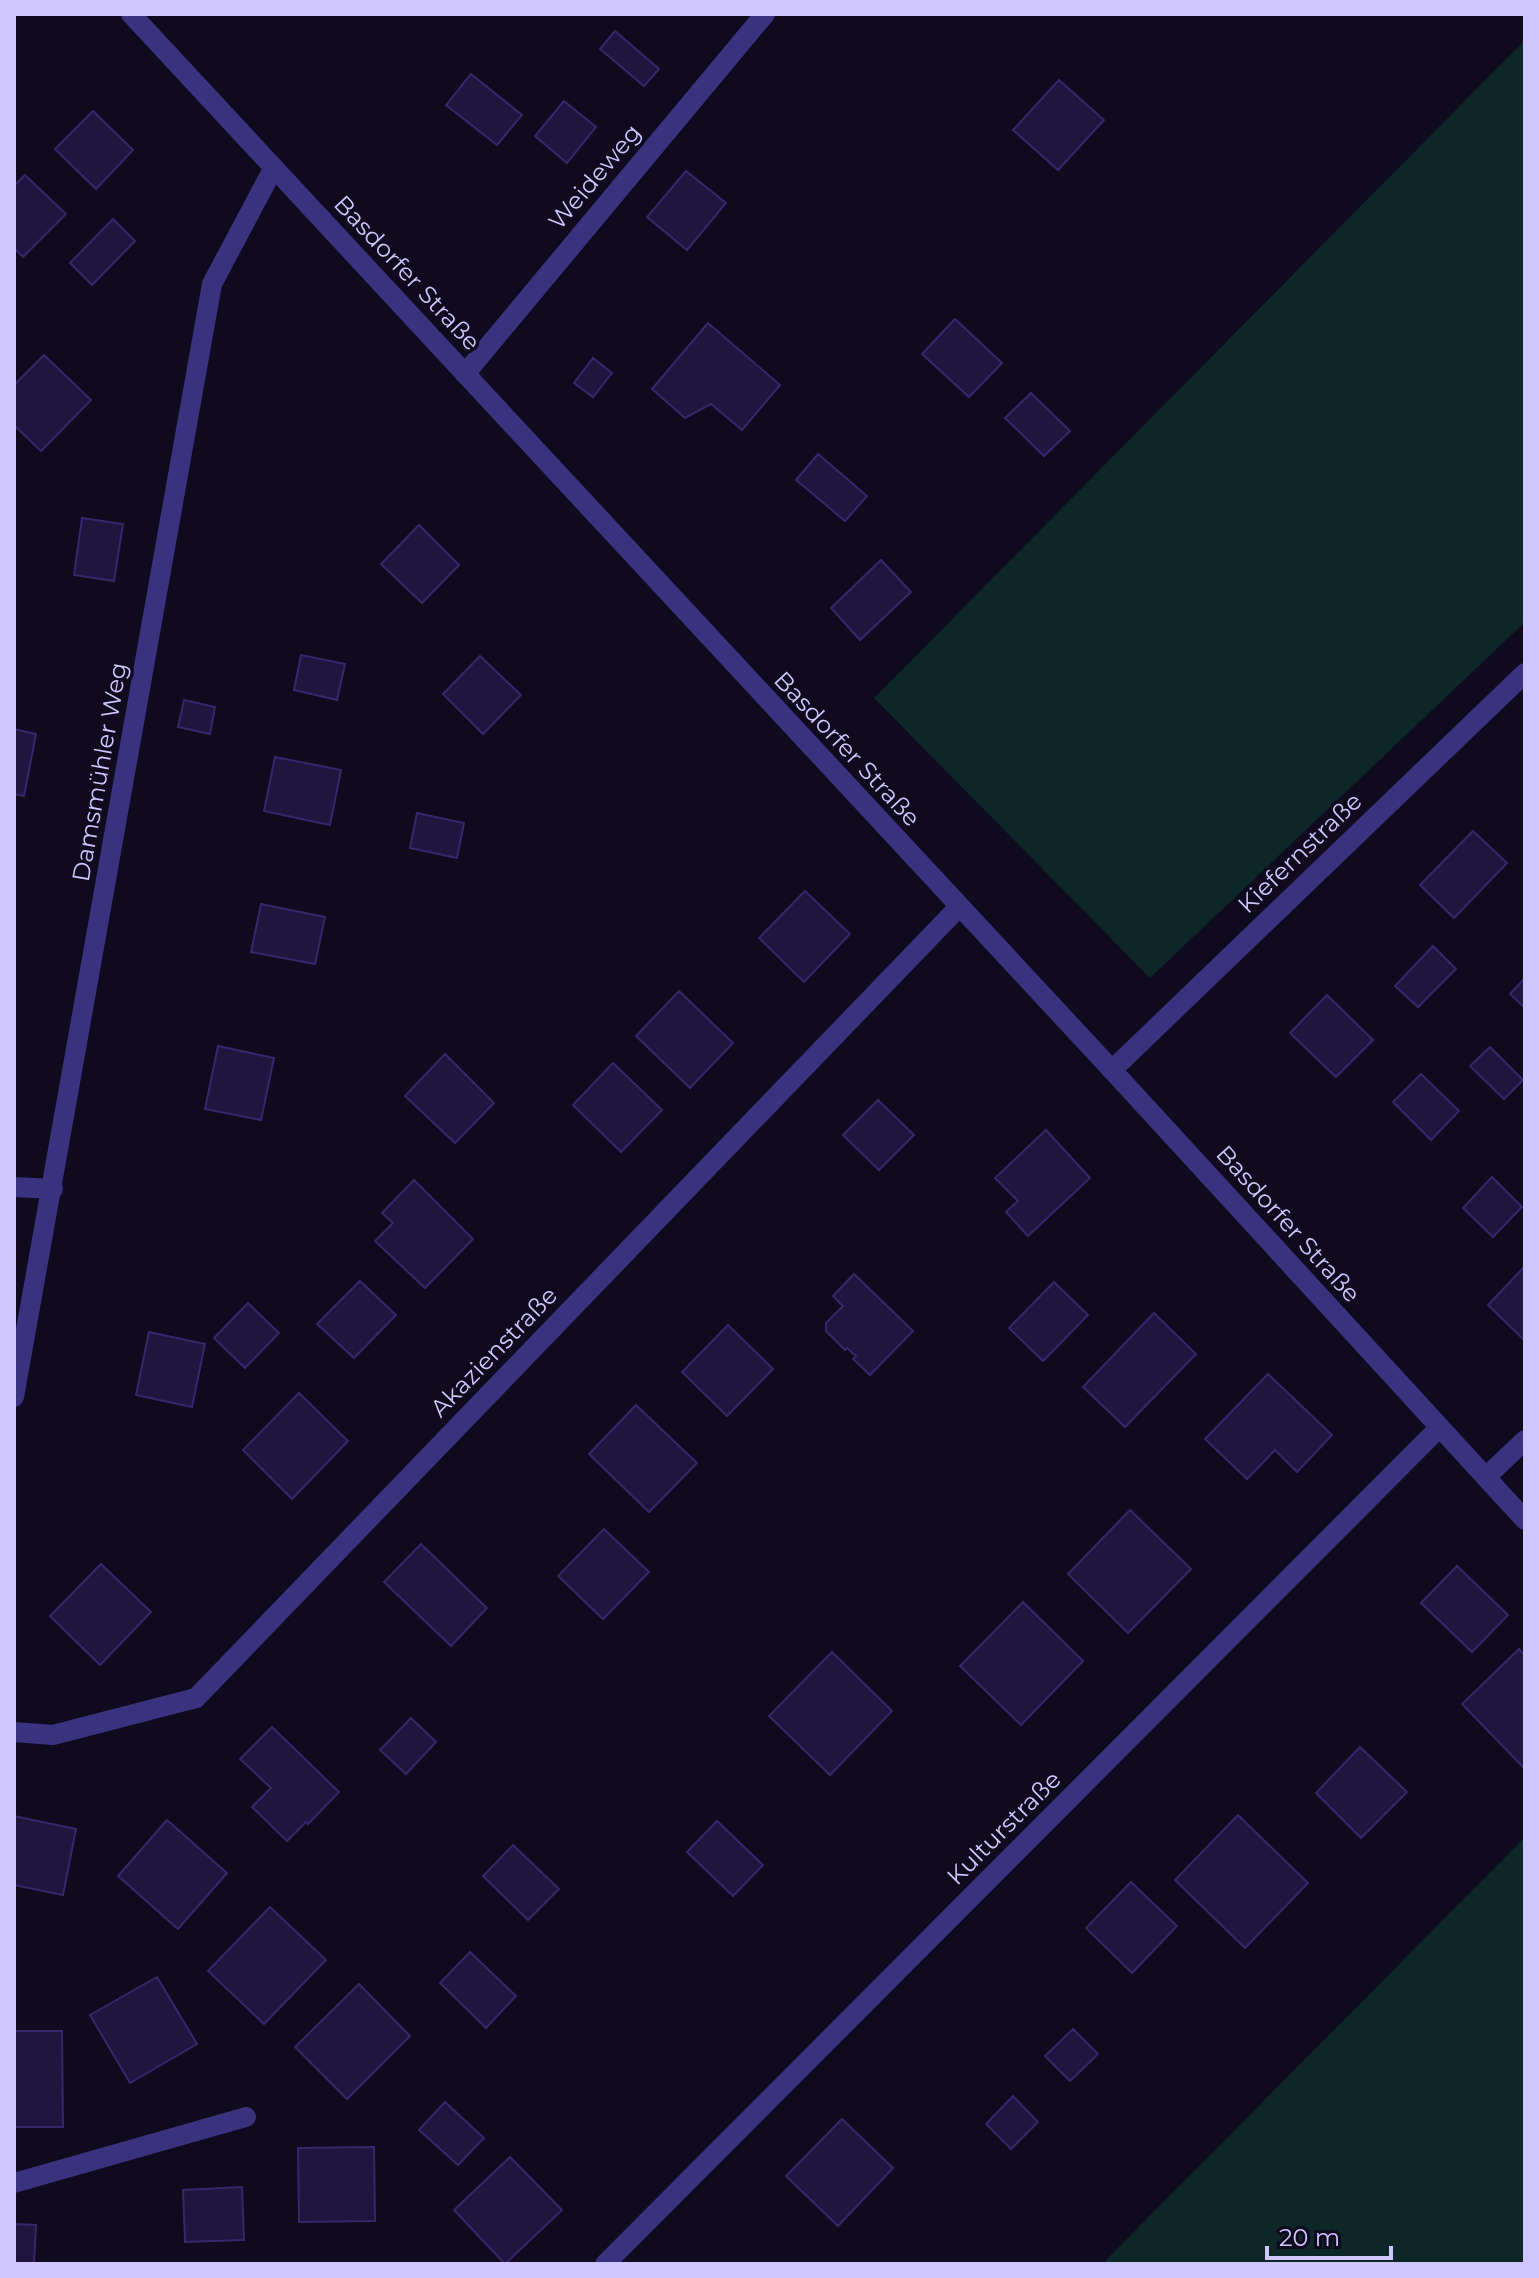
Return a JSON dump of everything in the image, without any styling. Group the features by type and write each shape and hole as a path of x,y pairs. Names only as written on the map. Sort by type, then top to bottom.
{"street":[{"name":"Basdorfer Straße","path":"131,14 1112,1070 1525,1520"},
{"name":"Weideweg","path":"465,374 765,14"},
{"name":"Damsmühler Weg","path":"14,1397 212,284 273,169"},
{"name":"Kiefernstraße","path":"1112,1070 1525,673"},
{"name":"Akazienstraße","path":"14,1732 53,1735 196,1698 959,907"},
{"path":"14,1187 53,1189"},
{"name":"Kulturstraße","path":"605,2264 1439,1428"},
{"path":"1486,1477 1525,1440"},
{"path":"14,2183 246,2117"}],"green space":[{"path":"1525,40 1525,622 1150,978 874,698"},
{"path":"1525,1837 1525,2264 1102,2264"}],"building":[{"path":"615,31 659,69 644,86 600,49"},
{"path":"471,74 522,115 497,145 446,105"},
{"path":"1059,80 1104,120 1058,170 1013,130"},
{"path":"564,101 596,127 567,163 535,136"},
{"path":"93,111 133,150 96,189 55,149"},
{"path":"686,171 726,203 687,250 647,217"},
{"path":"25,175 66,214 23,257 14,248 14,186"},
{"path":"113,219 135,241 92,285 70,263"},
{"path":"955,319 1002,363 969,397 922,354"},
{"path":"708,323 780,385 742,430 711,404 685,418 652,389"},
{"path":"44,355 91,400 41,451 14,425 14,385"},
{"path":"593,358 612,373 593,397 574,383"},
{"path":"1031,393 1070,431 1044,456 1005,418"},
{"path":"818,454 867,496 845,521 796,480"},
{"path":"82,518 123,524 114,581 74,575"},
{"path":"419,525 459,565 422,603 381,564"},
{"path":"881,560 911,592 860,640 831,608"},
{"path":"301,655 345,664 337,700 294,690"},
{"path":"480,656 521,695 483,734 443,694"},
{"path":"184,700 215,707 210,734 178,727"},
{"path":"14,729 36,734 24,796 14,794"},
{"path":"275,757 341,770 330,825 264,811"},
{"path":"417,813 464,823 457,858 410,848"},
{"path":"1473,831 1507,863 1454,918 1420,885"},
{"path":"805,891 850,934 804,982 759,938"},
{"path":"261,904 325,917 315,964 251,952"},
{"path":"1433,946 1456,969 1418,1007 1395,986"},
{"path":"1525,978 1525,1008 1510,994"},
{"path":"679,991 733,1043 690,1088 636,1036"},
{"path":"1327,995 1373,1040 1336,1077 1290,1033"},
{"path":"218,1046 274,1058 261,1120 205,1109"},
{"path":"1490,1047 1523,1080 1504,1099 1470,1066"},
{"path":"445,1054 494,1103 455,1143 405,1096"},
{"path":"613,1063 662,1110 621,1152 573,1105"},
{"path":"1421,1074 1459,1111 1431,1140 1393,1102"},
{"path":"878,1100 914,1135 879,1170 843,1135"},
{"path":"1046,1130 1090,1178 1028,1236 1006,1212 1018,1201 995,1178"},
{"path":"1492,1177 1522,1207 1493,1237 1463,1208"},
{"path":"414,1180 473,1239 425,1288 375,1241 393,1223 382,1213"},
{"path":"1525,1266 1525,1341 1488,1305"},
{"path":"854,1274 913,1331 870,1375 853,1359 856,1356 847,1348 845,1350 826,1331 826,1323 843,1306 833,1296"},
{"path":"360,1281 396,1315 354,1358 317,1324"},
{"path":"1054,1282 1088,1315 1043,1361 1009,1328"},
{"path":"248,1303 279,1333 245,1368 214,1338"},
{"path":"1154,1313 1196,1354 1125,1427 1083,1387"},
{"path":"728,1325 773,1369 727,1416 682,1372"},
{"path":"149,1332 205,1344 192,1407 136,1395"},
{"path":"1268,1374 1332,1435 1297,1472 1275,1450 1247,1479 1205,1439"},
{"path":"299,1393 348,1441 292,1499 243,1450"},
{"path":"636,1405 697,1463 649,1512 589,1454"},
{"path":"1130,1510 1191,1569 1128,1633 1068,1574"},
{"path":"604,1529 649,1572 603,1619 558,1576"},
{"path":"421,1544 487,1608 451,1646 384,1582"},
{"path":"101,1564 151,1612 100,1665 50,1616"},
{"path":"1457,1566 1508,1615 1472,1652 1421,1603"},
{"path":"1023,1602 1083,1661 1021,1725 960,1666"},
{"path":"1519,1649 1525,1656 1525,1769 1462,1704"},
{"path":"832,1652 892,1711 830,1775 769,1716"},
{"path":"411,1718 436,1742 406,1774 380,1750"},
{"path":"272,1727 339,1792 287,1841 252,1807 271,1788 240,1759"},
{"path":"1360,1747 1407,1792 1361,1838 1316,1793"},
{"path":"1238,1815 1308,1883 1245,1948 1175,1880"},
{"path":"14,1816 76,1829 63,1895 14,1885"},
{"path":"167,1820 227,1873 178,1929 118,1876"},
{"path":"717,1821 763,1865 733,1896 687,1852"},
{"path":"513,1845 559,1889 528,1920 483,1876"},
{"path":"1131,1882 1177,1926 1132,1973 1086,1928"},
{"path":"270,1907 326,1960 264,2024 208,1971"},
{"path":"470,1952 516,1996 486,2028 440,1983"},
{"path":"157,1977 197,2044 130,2083 90,2015"},
{"path":"359,1984 410,2036 347,2099 295,2047"},
{"path":"1073,2029 1098,2054 1070,2081 1045,2056"},
{"path":"14,2031 62,2031 63,2127 14,2127"},
{"path":"1013,2096 1038,2122 1011,2149 986,2124"},
{"path":"445,2102 484,2138 458,2165 419,2130"},
{"path":"842,2119 893,2168 838,2226 786,2176"},
{"path":"374,2147 375,2221 299,2222 298,2148"},
{"path":"510,2157 562,2210 505,2264 454,2210"},
{"path":"242,2187 244,2240 185,2242 183,2190"},
{"path":"14,2224 36,2225 34,2264 14,2264"}]}
